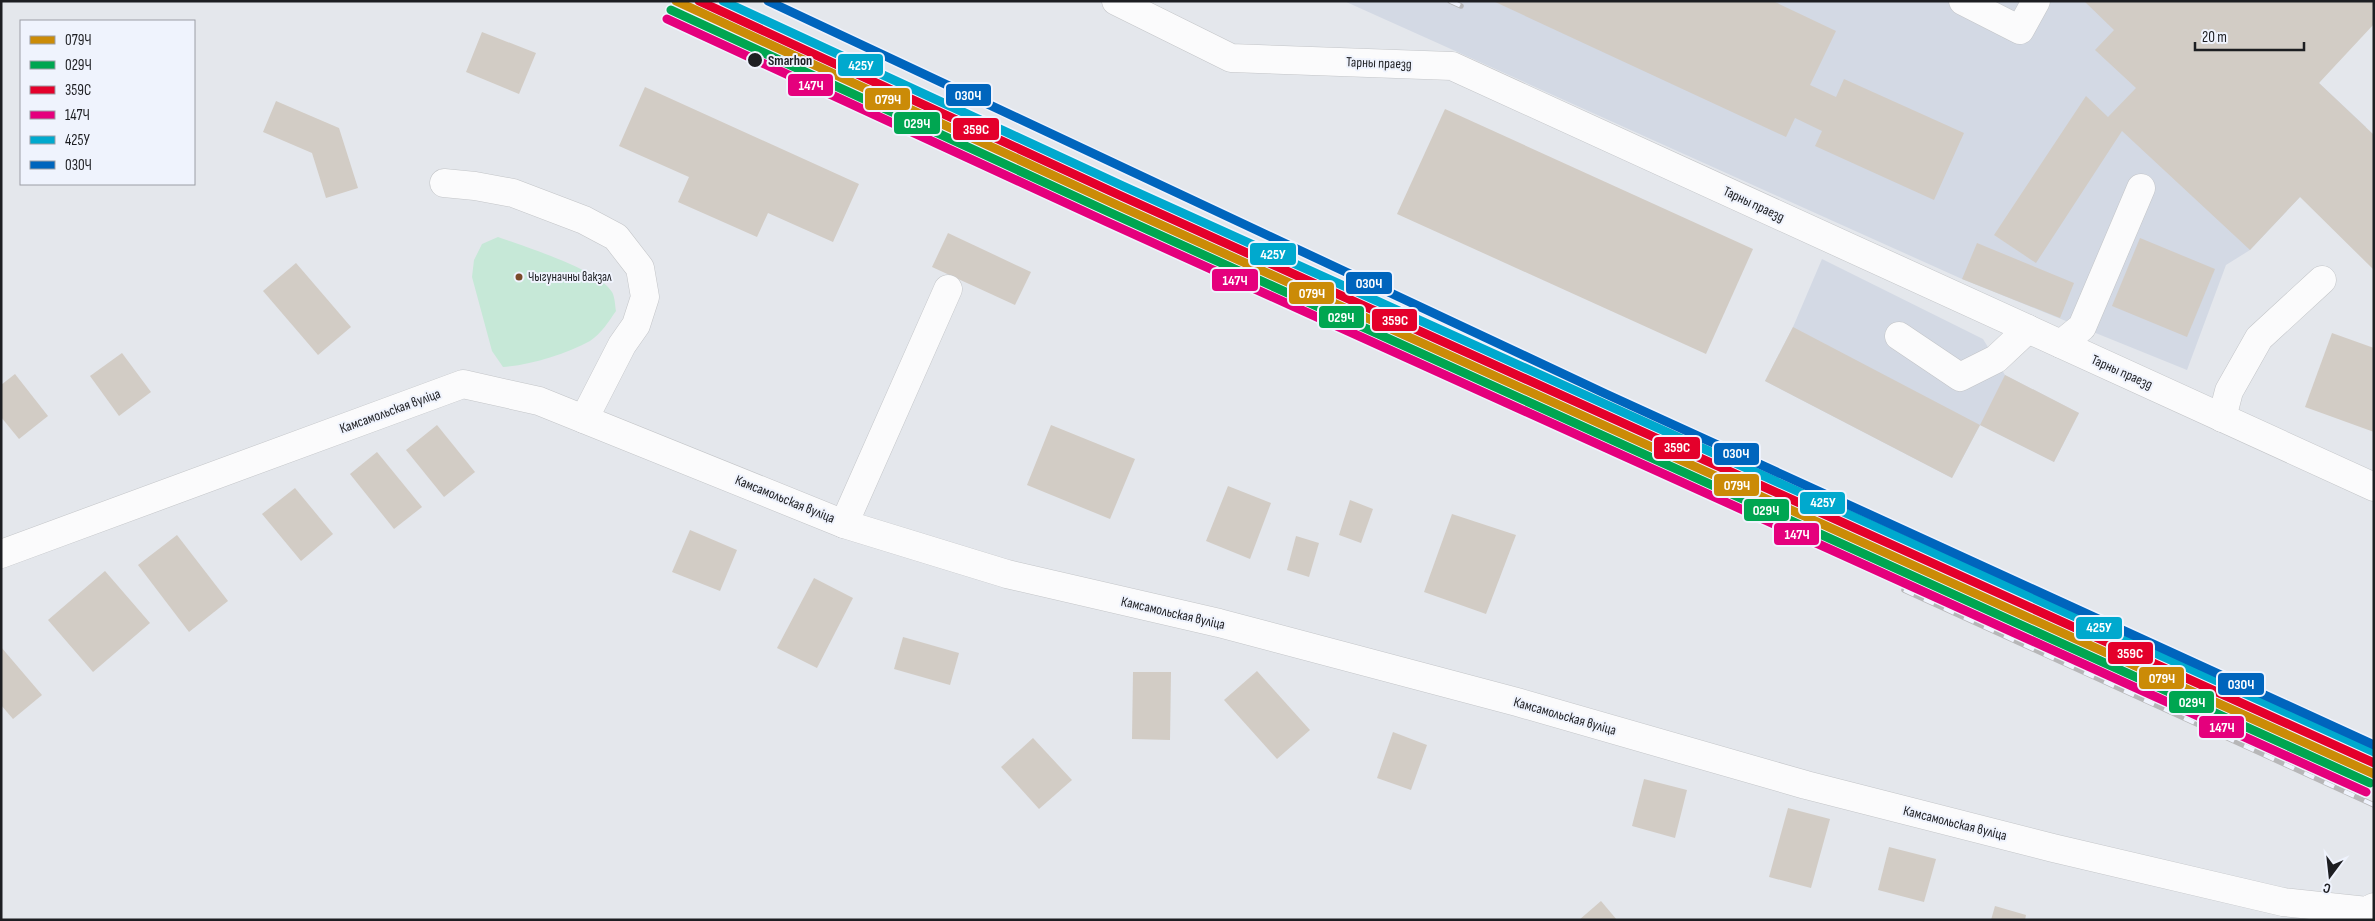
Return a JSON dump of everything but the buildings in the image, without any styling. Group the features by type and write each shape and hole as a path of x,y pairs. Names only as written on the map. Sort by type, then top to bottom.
{"street":[{"name":"Тарны праезд","path":"1116,1 1232,58 1452,66 2374,487"},
{"path":"1963,1 2020,30 2036,1"},
{"path":"444,183 513,193 584,220 616,237 640,268 645,297 636,325 622,345 584,419"},
{"path":"2061,344 2082,327 2141,188"},
{"path":"2222,418 2229,391 2259,338 2322,280"},
{"path":"844,524 948,289"},
{"path":"1899,336 1960,377 1996,359 2028,329"},
{"name":"Камсамольская вуліца","path":"1,554 463,384 539,401 844,524 1007,574 1219,624 1508,700 1806,785 2054,848 2283,902 2369,913"}],"shaded area":[{"path":"1344,1 2374,1 2319,83 2366,127 2250,250 2226,265 2187,370 1962,279"},
{"path":"1822,259 1983,339 2005,375 2079,413 2054,462 1980,425 1952,478 1765,381 1793,327"}],"green space":[{"path":"498,237 577,267 604,283 613,294 616,311 608,323 594,338 581,346 537,361 503,367 492,351 472,277 474,260 482,244"}],"railway":[{"path":"1450,1 1461,6"},
{"path":"1904,590 2374,805"}],"transit line":[{"name":"079Ч","path":"676,1 1115,204 2374,774"},
{"name":"359С","path":"699,1 1119,195 2374,763"},
{"name":"425У","path":"723,1 1123,186 2374,752"},
{"name":"030Ч","path":"768,1 1606,394 2374,745"},
{"name":"029Ч","path":"671,10 1111,213 2370,783"},
{"name":"147Ч","path":"667,19 1107,222 2366,792"}],"place":[{"name":"Smarhon","path":"755,60"},
{"name":"Чыгуначны вакзал","path":"519,277"}]}
